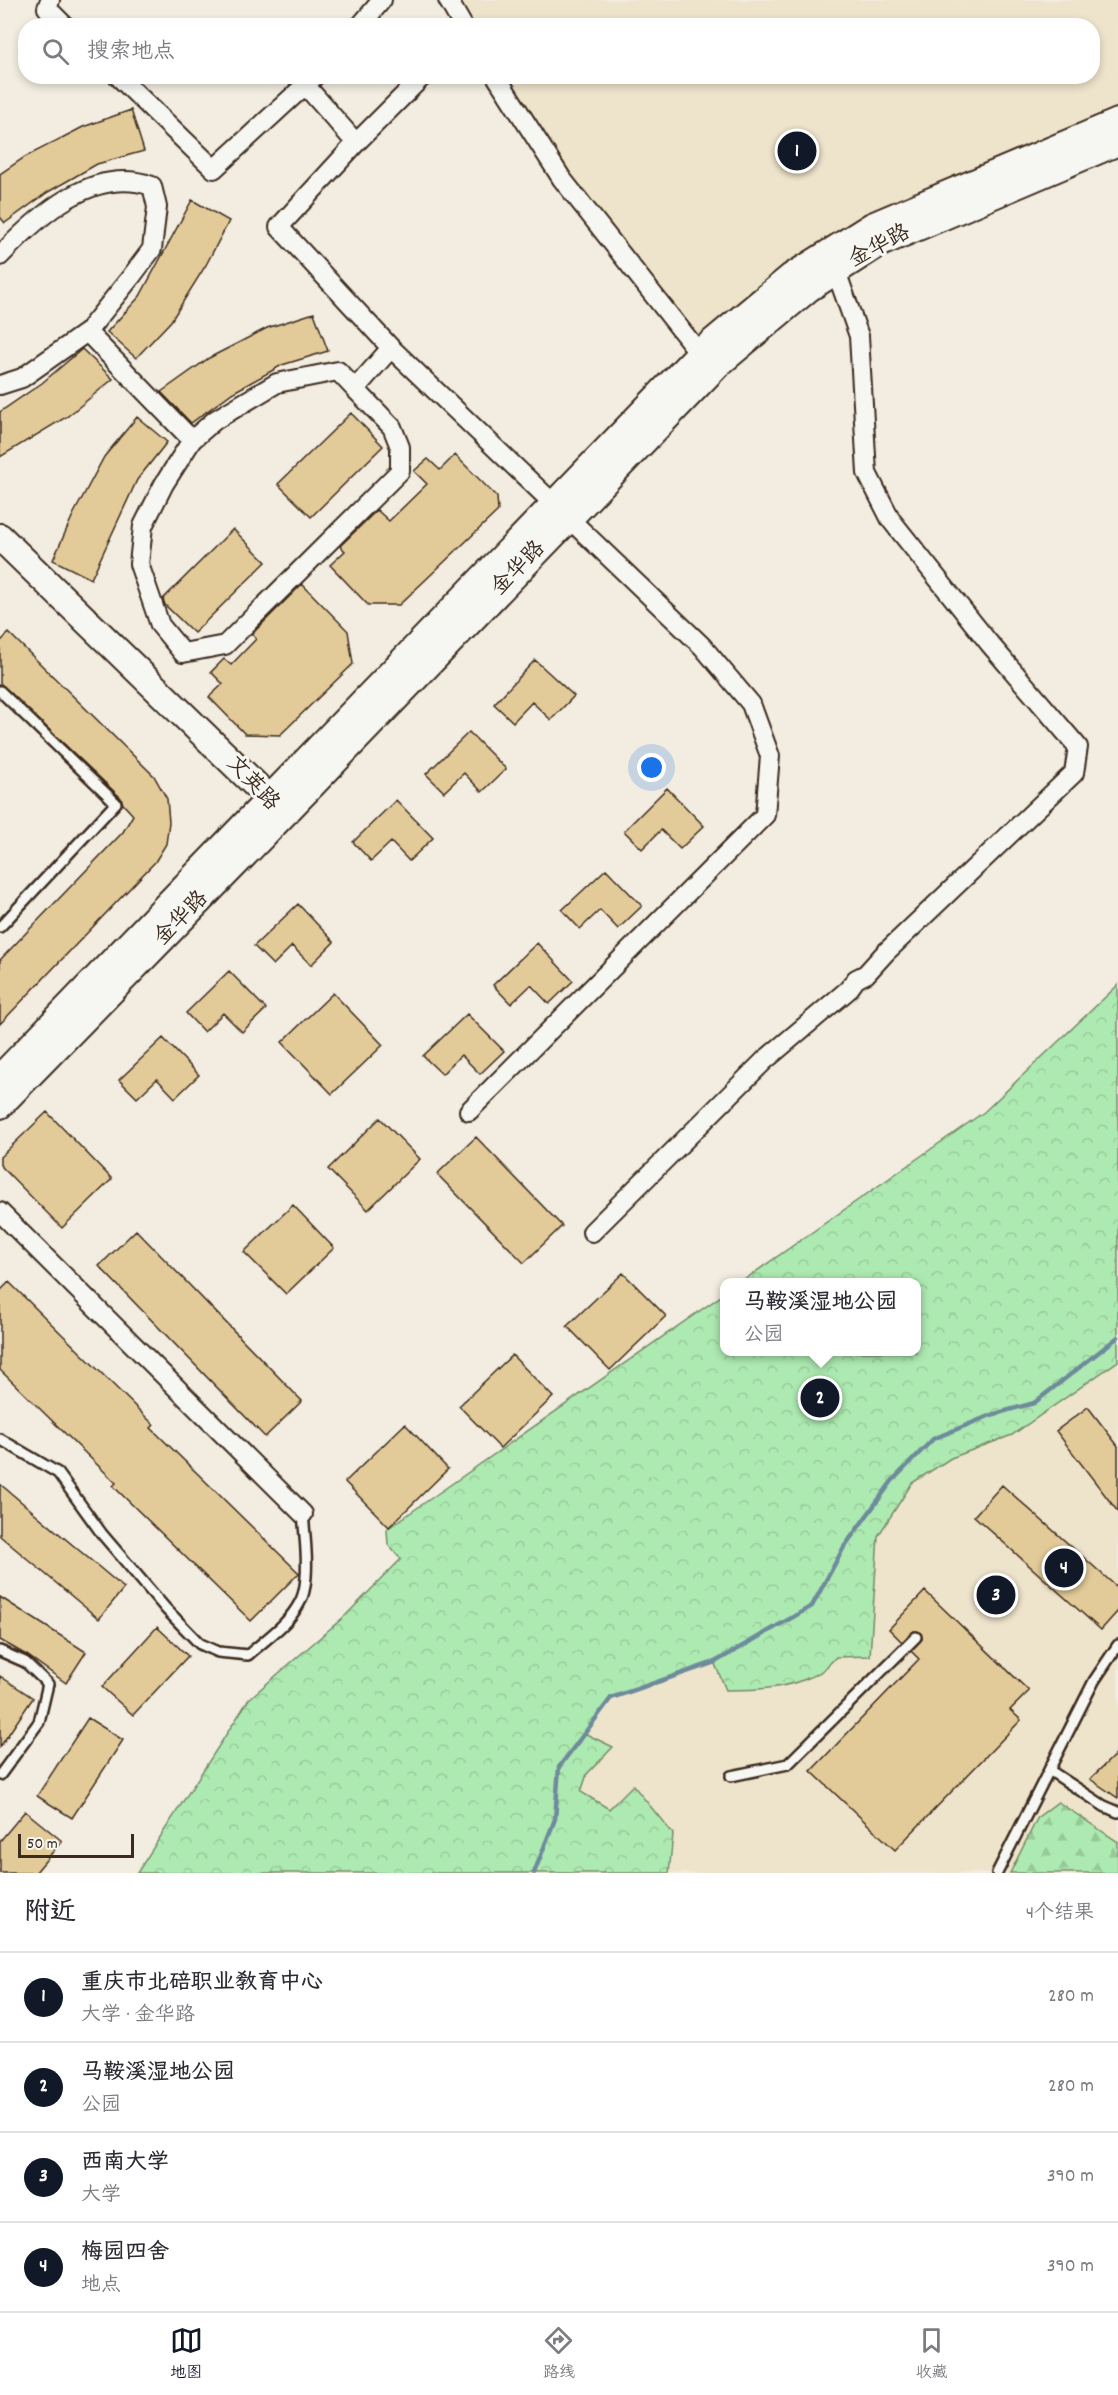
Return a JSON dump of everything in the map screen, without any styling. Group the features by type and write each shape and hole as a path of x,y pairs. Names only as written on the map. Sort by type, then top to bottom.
{"main road":[{"name":"金华路","path":"561,511 700,354 791,277 873,226 1118,122"},
{"name":"金华路","path":"0,1078 271,808 561,511 717,365 809,288 879,244 1118,142"},
{"name":"文英路","path":"0,537 271,808"},
{"name":"文英路","path":"0,558 271,808"},
{"name":"金华路","path":"0,1105 271,808"}],"street":[{"path":"50,0 47,8 57,18"},
{"path":"367,18 382,0"},
{"path":"448,0 458,18"},
{"path":"126,84 214,169 308,84"},
{"path":"313,84 356,143"},
{"path":"415,84 356,143 279,227 391,348 702,646 751,704 770,756 765,815 469,1112"},
{"path":"501,84 562,179 700,354"},
{"path":"0,256 31,223 88,188 121,180 152,186 157,207 152,249 87,332 22,378 0,385"},
{"path":"592,1232 765,1060 848,990 856,979 866,974 885,953 1074,773 1078,747 989,643 891,519 867,473 859,336 836,271"},
{"path":"87,332 192,440"},
{"path":"355,389 391,348"},
{"path":"338,371 355,389 392,427 400,447 400,471 225,645 183,653 160,625 139,564 143,526 164,484 192,440 215,420 277,383 338,371"},
{"path":"0,1212 303,1514"}],"lane":[{"path":"0,691 116,803 0,927"},
{"path":"0,1439 58,1473 102,1534 166,1609 200,1644 218,1652 248,1655 285,1623 302,1601 307,1567 303,1514"},
{"path":"731,1776 764,1771 788,1764 916,1637"},
{"path":"997,1873 1094,1681 1118,1645"},
{"path":"0,1651 25,1662 48,1684 39,1722 0,1775"},
{"path":"1049,1770 1104,1806 1118,1812"}],"shaded area":[{"path":"448,0 1118,0 1118,122 702,351 501,84 1100,84 1100,18 458,18"},
{"path":"1118,1361 1118,1873 669,1873 673,1834 633,1785 609,1809 581,1792 587,1774 613,1747 585,1734 611,1698 715,1662 726,1690 761,1690 791,1684 817,1675 836,1657 870,1656 878,1536 912,1483 951,1458 1012,1435"}],"green space":[{"path":"1118,985 1118,1361 1012,1435 951,1458 912,1483 878,1536 870,1656 836,1657 821,1672 804,1680 771,1688 748,1690 726,1690 714,1662 612,1698 586,1734 613,1747 587,1774 581,1792 609,1809 633,1785 673,1834 669,1873 137,1873 249,1699 346,1615 401,1559 388,1545 387,1529 720,1297 720,1356 921,1356 921,1278 747,1278 984,1112"},
{"path":"1058,1802 1118,1842 1118,1873 1010,1873 1038,1817"}],"building":[{"path":"131,110 144,151 97,164 48,192 5,223 0,217 0,174 25,157 83,127"},
{"path":"192,200 229,221 206,265 171,321 136,358 107,332 140,296"},
{"path":"314,313 328,351 282,365 232,393 191,423 161,392 209,358 267,328"},
{"path":"82,349 113,379 68,416 0,457 0,412 42,383"},
{"path":"351,413 383,446 311,517 278,484"},
{"path":"137,417 167,442 137,480 91,579 53,560 73,515 104,457"},
{"path":"455,455 497,497 498,511 399,605 368,605 330,565 345,551 340,546 377,510 389,521 427,484 414,471 428,459 440,470"},
{"path":"233,529 266,562 194,633 165,605 163,599"},
{"path":"302,584 348,631 353,664 280,735 245,734 209,697 223,684 211,672 224,659 231,665 256,639 252,634"},
{"path":"9,633 154,776 167,799 169,822 166,844 155,862 0,1024 0,960 123,832 133,815 123,804 121,798 0,683 0,642"},
{"path":"535,660 574,696 551,720 532,702 513,722 494,704"},
{"path":"469,732 506,769 482,792 464,773 444,792 426,774"},
{"path":"667,788 704,826 680,849 661,830 642,849 624,831"},
{"path":"396,800 433,838 409,861 391,842 371,861 353,842"},
{"path":"606,869 642,906 618,929 600,910 580,929 562,910"},
{"path":"298,904 334,942 311,965 292,946 273,965 254,946"},
{"path":"537,943 573,981 549,1004 531,985 511,1004 493,985"},
{"path":"229,971 266,1009 242,1032 223,1013 204,1032 186,1013"},
{"path":"333,993 383,1045 332,1094 282,1042"},
{"path":"467,1014 504,1051 480,1074 461,1055 442,1074 423,1056"},
{"path":"163,1038 199,1075 175,1098 157,1079 137,1098 119,1080"},
{"path":"47,1112 112,1179 62,1228 0,1165 0,1157"},
{"path":"380,1118 420,1159 368,1210 328,1169"},
{"path":"476,1137 562,1226 524,1263 437,1174"},
{"path":"293,1205 334,1248 286,1294 244,1252"},
{"path":"136,1230 302,1401 265,1437 99,1266"},
{"path":"623,1273 666,1316 610,1370 567,1326"},
{"path":"9,1282 154,1425 151,1428 299,1573 251,1621 113,1486 116,1483 0,1370 0,1291"},
{"path":"512,1355 553,1397 500,1448 459,1406"},
{"path":"1088,1407 1118,1446 1118,1512 1056,1431"},
{"path":"405,1424 448,1469 389,1527 345,1482"},
{"path":"0,1484 124,1588 99,1619 0,1536"},
{"path":"1002,1485 1118,1588 1118,1611 1101,1630 974,1516"},
{"path":"925,1591 1029,1691 1010,1710 1021,1720 895,1850 811,1771 919,1659 911,1651 922,1639 920,1632 914,1631 902,1642 889,1629"},
{"path":"0,1597 86,1652 66,1683 28,1656 0,1640"},
{"path":"157,1627 188,1656 133,1715 102,1687"},
{"path":"0,1676 33,1698 0,1747"},
{"path":"88,1718 123,1740 72,1818 37,1796"},
{"path":"1118,1752 1118,1798 1090,1779"},
{"path":"25,1811 62,1841 35,1873 0,1873 0,1841"}],"waterway":[{"path":"534,1873 555,1819 559,1767 611,1698 715,1662 812,1606 844,1547 892,1481 933,1439 991,1415 1034,1403 1118,1337"}],"place":[{"name":"重庆市北碚职业教育中心","path":"797,151"},
{"name":"马鞍溪湿地公园","path":"820,1398"},
{"name":"梅园四舍","path":"1064,1568"},
{"name":"西南大学","path":"996,1595"}]}
